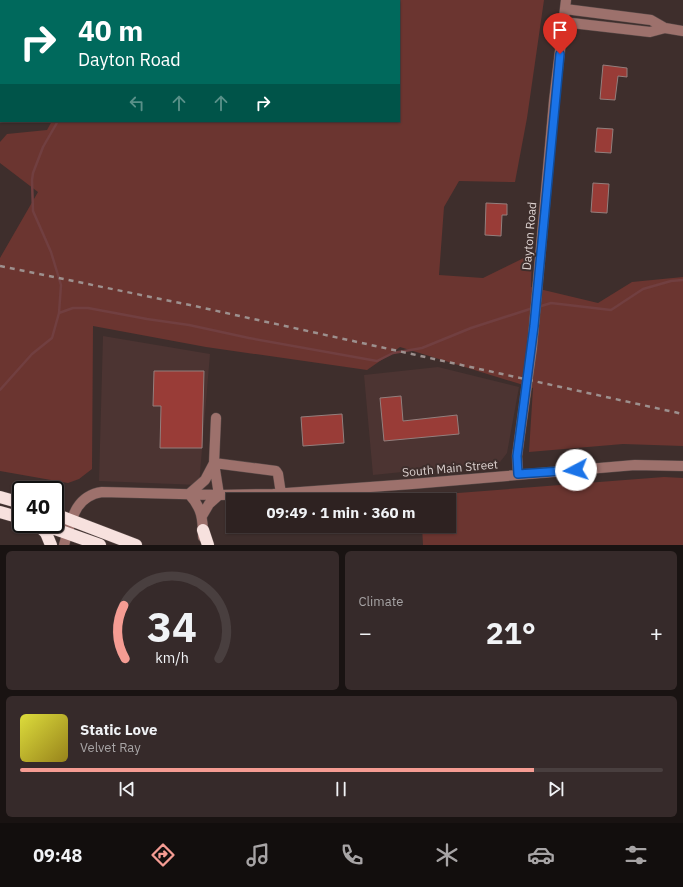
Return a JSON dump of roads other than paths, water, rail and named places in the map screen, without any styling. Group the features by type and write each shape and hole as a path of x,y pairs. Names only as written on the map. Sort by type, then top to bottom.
{"highway":[{"path":"0,497 12,500"},
{"path":"0,512 12,515"},
{"path":"64,517 136,545"},
{"path":"203,530 208,545"},
{"path":"64,532 100,545"},
{"path":"46,533 52,545"}],"street":[{"name":"Dayton Road","path":"518,474 517,456 535,315 554,101 566,5"},
{"path":"566,5 651,20 665,28"},
{"path":"564,22 650,32 665,28 683,30"},
{"path":"202,516 209,504 219,495 214,463 216,418"},
{"path":"214,463 276,471 278,474 281,493"},
{"path":"203,545 202,516 198,503 189,494 205,480 214,463"},
{"name":"South Main Street","path":"293,493 635,465 683,466"},
{"name":"South Main Street","path":"64,545 77,508 82,500 96,493 110,492 226,495"}],"waterway":[{"path":"0,390 32,354 52,338 59,313 61,285 51,252 33,211 32,180 33,173 43,147 57,122"},
{"path":"538,307 551,303 611,310 643,289 671,281 683,280"},
{"path":"59,313 73,308 88,308 189,325 249,338 377,361 393,353 422,348 471,328 533,308"}],"railway":[{"path":"0,266 190,305 683,414"}]}
